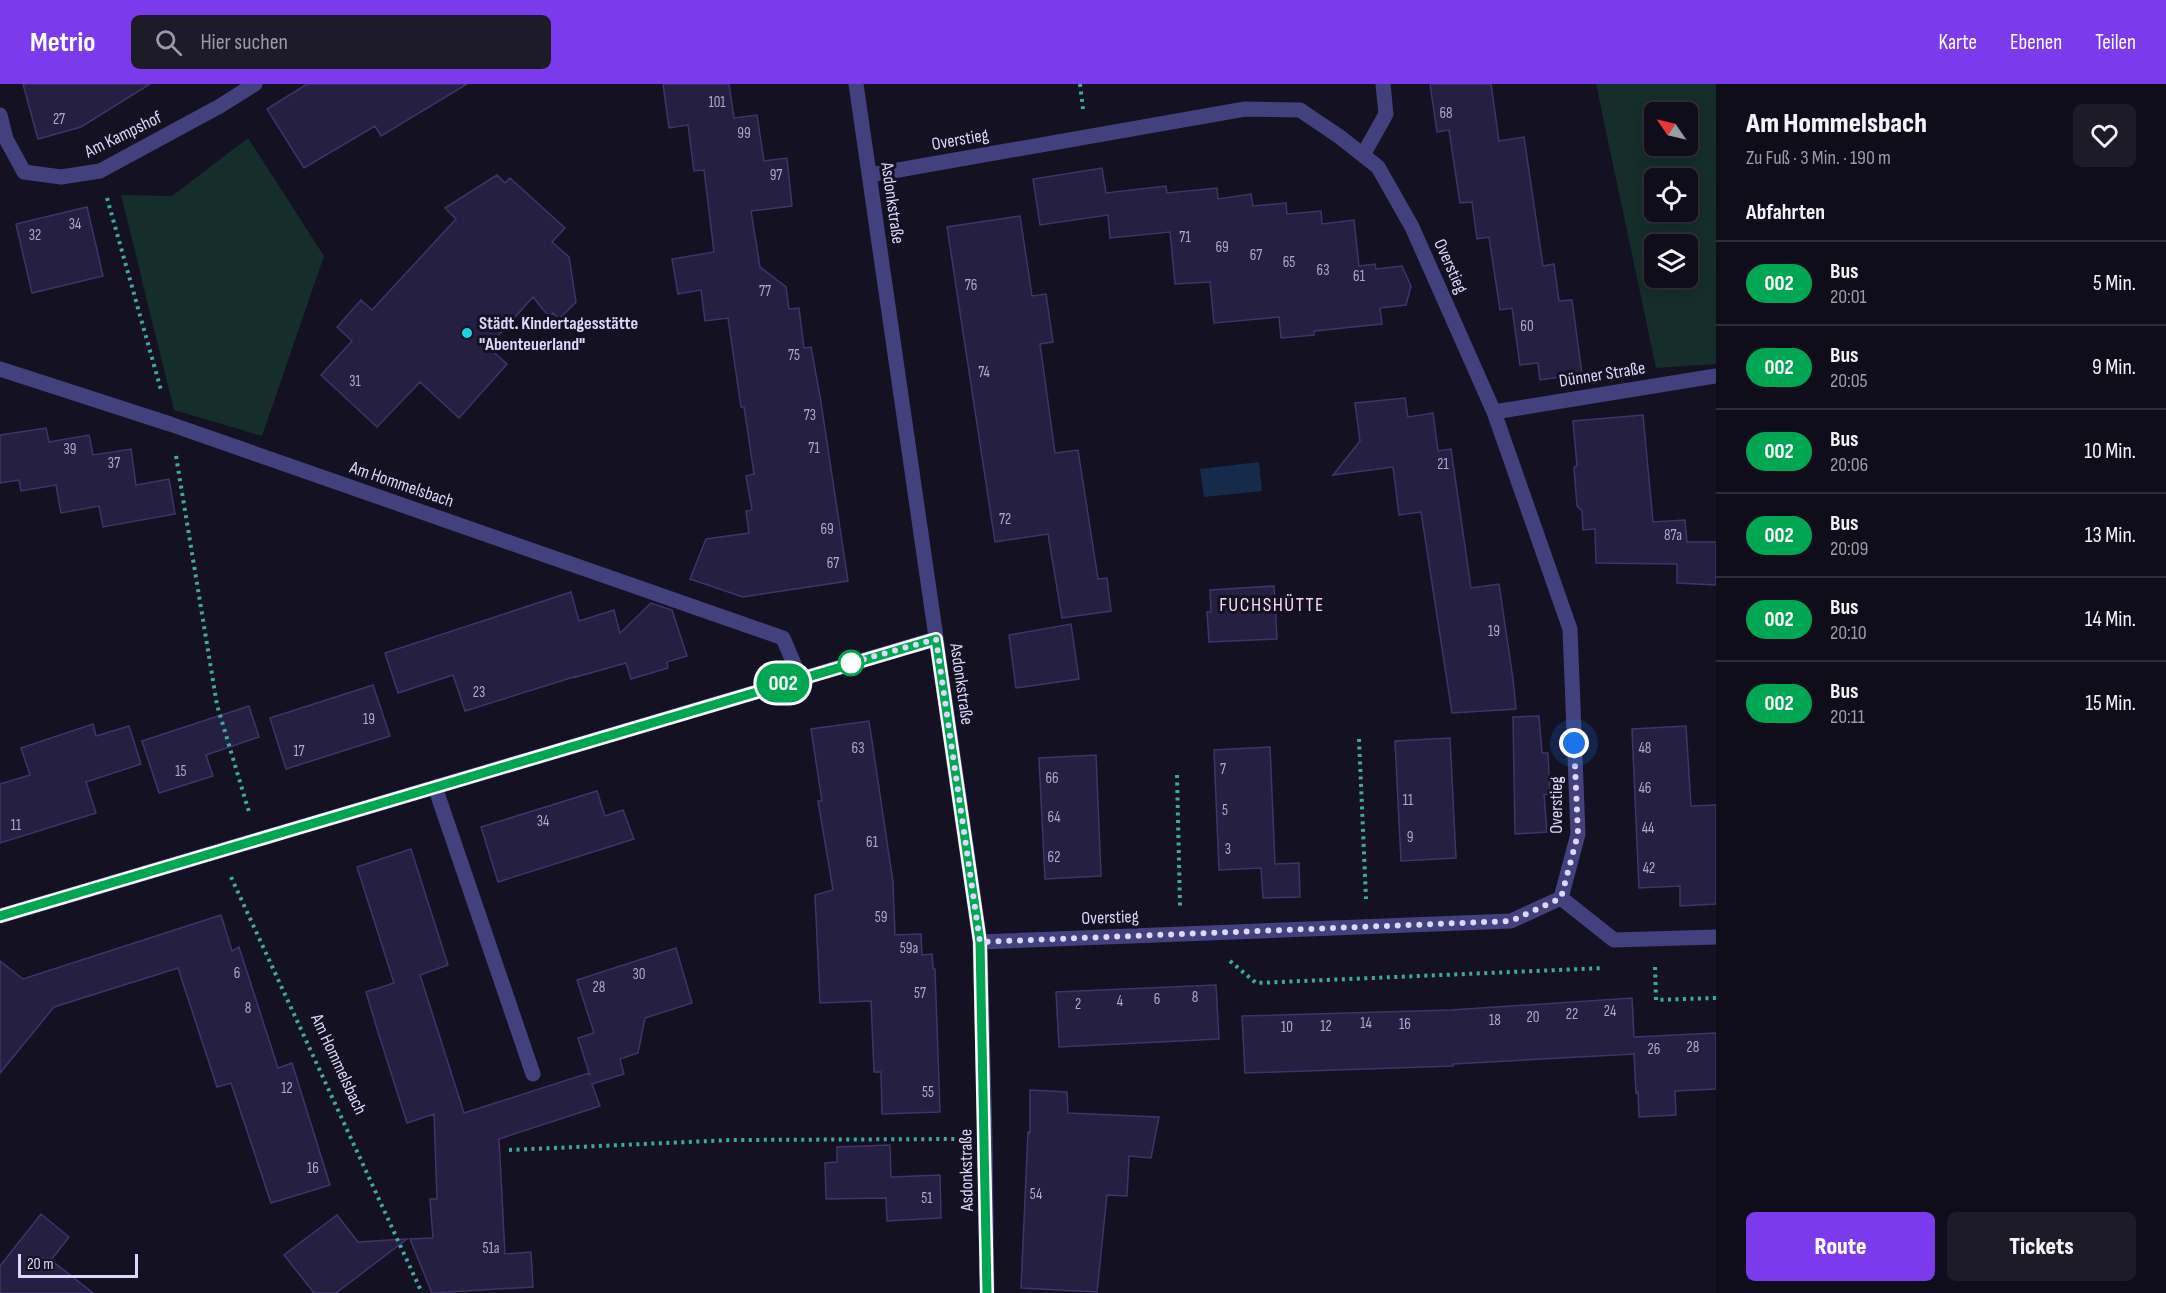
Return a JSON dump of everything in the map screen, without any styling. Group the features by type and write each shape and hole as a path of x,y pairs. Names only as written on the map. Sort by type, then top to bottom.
{"street":[{"name":"Am Kampshof","path":"0,115 6,139 24,172 61,177 100,171 220,106 255,84"},
{"name":"Asdonkstraße","path":"856,84 980,942 987,1293"},
{"path":"1364,155 1386,114 1383,84"},
{"name":"Overstieg","path":"870,175 1254,108 1300,110 1340,137 1378,167 1412,227 1494,411 1570,629 1578,834 1561,898 1511,921 980,942"},
{"name":"Am Hommelsbach","path":"0,369 170,424 783,638 800,678"},
{"name":"Dünner Straße","path":"1494,411 1716,376"},
{"path":"0,915 936,639"},
{"path":"435,787 533,1074"},
{"path":"1561,898 1614,940 1716,937"}],"path":[{"path":"100,171 170,424 217,705 258,840"},
{"path":"1359,739 1368,926"},
{"path":"1177,775 1181,934"},
{"name":"Am Hommelsbach","path":"219,852 422,1293"},
{"path":"1198,933 1256,983 1608,968"},
{"path":"1643,966 1655,966 1656,1000 1716,998"},
{"path":"509,1150 732,1140 985,1139"}],"green space":[{"path":"1596,84 1716,84 1716,364 1656,368"},
{"path":"248,138 324,256 262,436 174,410 121,195 172,196"}],"water":[{"path":"1259,462 1262,491 1204,497 1200,469"}],"building":[{"path":"23,84 150,84 81,127 38,139"},
{"path":"307,84 467,84 381,136 375,126 304,168 267,109"},
{"path":"663,84 729,84 734,118 757,115 764,161 787,158 792,206 751,211 760,267 786,287 789,309 799,308 804,348 811,347 848,581 743,597 690,579 706,539 749,533 746,511 752,510 746,476 754,474 744,407 741,407 728,318 705,321 701,290 678,294 672,259 714,252 704,170 694,171 688,125 669,128"},
{"path":"1430,84 1491,84 1499,141 1524,137 1543,266 1554,264 1559,301 1572,300 1582,374 1540,380 1538,363 1520,365 1512,308 1500,310 1489,237 1477,239 1472,202 1460,203 1449,130 1437,132"},
{"path":"1102,168 1106,193 1166,186 1167,193 1217,188 1218,199 1251,194 1253,206 1286,203 1287,214 1321,211 1322,224 1354,220 1359,266 1375,264 1376,269 1402,266 1411,286 1406,305 1380,308 1382,324 1314,331 1314,335 1281,338 1279,317 1214,323 1210,282 1175,284 1170,232 1110,238 1108,215 1040,225 1033,179"},
{"path":"497,175 505,183 510,178 565,228 552,242 569,257 576,302 559,319 553,313 549,317 533,297 488,347 507,364 459,418 420,382 377,427 321,375 352,341 337,327 361,300 372,310 456,219 445,208"},
{"path":"87,207 103,276 32,293 16,224"},
{"path":"1020,216 1032,296 1046,294 1053,342 1040,344 1055,453 1078,450 1098,579 1107,578 1111,611 1062,618 1048,534 995,542 947,227"},
{"path":"1405,398 1408,417 1433,413 1438,451 1451,449 1471,588 1499,584 1516,709 1452,713 1421,512 1399,515 1393,467 1333,475 1360,441 1355,403"},
{"path":"1643,415 1653,522 1685,520 1687,542 1716,542 1716,585 1677,583 1677,564 1596,563 1595,529 1583,530 1582,511 1577,506 1574,467 1577,466 1573,421"},
{"path":"46,428 49,442 89,435 93,455 131,449 136,485 169,479 175,514 103,527 99,506 61,513 56,485 21,491 19,480 0,483 0,435"},
{"path":"1274,586 1277,639 1209,642 1207,612 1211,612 1210,590"},
{"path":"571,592 579,621 614,610 620,633 651,603 672,610 687,656 667,662 668,668 631,679 626,663 465,711 453,675 398,693 385,653"},
{"path":"1071,624 1079,679 1016,688 1009,635"},
{"path":"373,685 390,736 286,769 270,718"},
{"path":"249,706 259,737 206,755 213,776 159,793 142,741"},
{"path":"1539,716 1542,753 1548,753 1550,794 1544,795 1547,832 1515,834 1513,717"},
{"path":"869,721 893,882 895,935 921,934 922,955 932,954 933,969 935,969 940,1112 882,1114 881,1072 874,1072 871,1001 820,1003 815,895 833,890 818,801 822,801 811,729"},
{"path":"93,724 96,736 129,726 141,764 86,782 96,813 0,843 0,784 30,775 21,748"},
{"path":"1686,726 1691,806 1716,805 1716,904 1680,906 1680,886 1639,888 1632,729"},
{"path":"1450,738 1456,858 1401,861 1395,741"},
{"path":"1270,747 1275,864 1299,863 1300,897 1263,898 1261,868 1219,870 1214,750"},
{"path":"1096,755 1101,876 1045,879 1039,758"},
{"path":"597,791 605,816 623,810 634,839 498,882 481,827"},
{"path":"411,849 448,965 420,975 464,1113 589,1073 590,1076 578,1038 594,1033 577,980 676,948 692,1003 645,1018 638,1053 620,1059 624,1074 592,1084 600,1106 499,1139 505,1254 531,1252 533,1287 432,1293 410,1239 433,1238 430,1199 437,1199 434,1114 407,1123 378,1032 366,992 394,983 357,867"},
{"path":"221,915 232,951 239,947 278,1068 292,1063 330,1185 271,1203 231,1083 217,1087 178,968 54,1007 0,1073 0,961 23,979"},
{"path":"1216,985 1219,1039 1059,1047 1056,992"},
{"path":"1632,998 1634,1037 1716,1033 1716,1089 1675,1091 1676,1115 1639,1117 1634,1054 1453,1064 1453,1066 1245,1073 1242,1016 1451,1010"},
{"path":"1030,1090 1067,1092 1068,1113 1159,1117 1151,1158 1129,1156 1127,1196 1107,1195 1097,1292 1021,1288 1028,1132 1030,1133"},
{"path":"890,1145 891,1177 940,1175 941,1218 887,1221 886,1198 826,1199 825,1163 837,1162 837,1147"},
{"path":"41,1214 69,1237 51,1260 93,1293 0,1293 0,1266"},
{"path":"337,1215 358,1242 407,1239 336,1293 314,1293 284,1255"}],"bus line":[{"name":"002","path":"0,916 936,639 980,942 987,1293"}],"place":[{"name":"Städt. Kindertagesstätte \"Abenteuerland\"","path":"467,333"}],"district":[{"name":"FUCHSHÜTTE","path":"1272,604"}],"route":[{"path":"851,663 847,664 936,639 980,942 1511,921 1561,898 1578,834 1574,743"}]}
